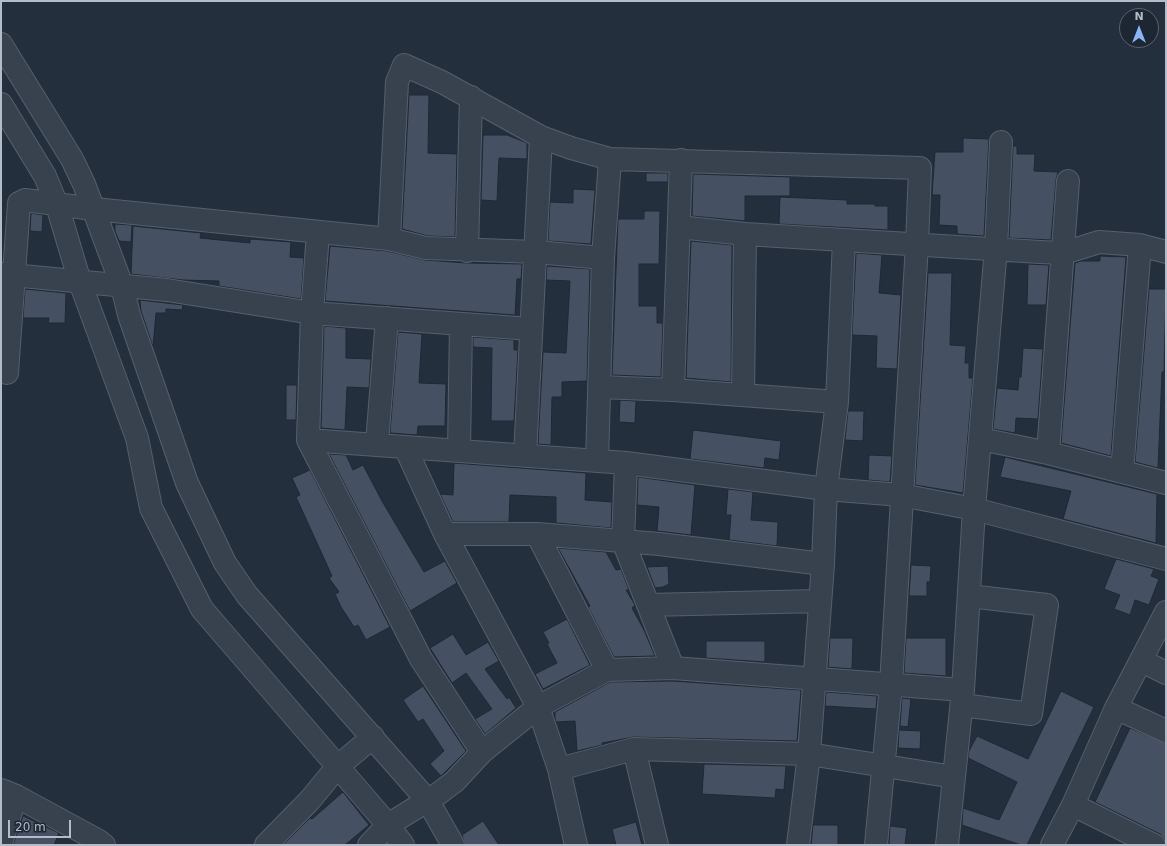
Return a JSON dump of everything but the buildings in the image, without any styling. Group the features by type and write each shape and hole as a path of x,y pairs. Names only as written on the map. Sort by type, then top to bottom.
{"street":[{"path":"1,44 8,69 72,158 94,209 122,286 148,370 187,483 225,563 247,595 373,737 433,798 453,845"},
{"path":"389,239 397,82 404,65 471,97 541,136 571,148 610,159 920,168 918,244 901,495 891,685 876,845"},
{"path":"466,251 471,97"},
{"path":"1,104 45,176 58,205 80,282 137,438 151,508 202,609 388,825 403,845"},
{"path":"525,456 541,136"},
{"path":"947,845 962,698 974,509 996,248 1001,142"},
{"path":"597,461 603,258 610,159"},
{"path":"673,390 681,160"},
{"path":"1048,453 1064,253 1068,180"},
{"path":"8,373 8,274 19,202 25,200 58,205 318,233 389,239 426,248 466,251 536,252 603,258"},
{"path":"679,227 745,234 1064,253 1099,242 1140,245 1166,252"},
{"path":"318,233 312,313 308,440 421,659 482,752"},
{"path":"744,394 745,234"},
{"path":"798,845 809,754 823,564 826,489 837,402 844,240"},
{"path":"1122,472 1140,245"},
{"path":"8,274 167,290 312,313 531,329"},
{"path":"377,444 387,318"},
{"path":"459,450 461,324"},
{"path":"600,386 744,394 837,402"},
{"path":"981,439 1048,453 1166,483"},
{"path":"308,440 626,463 826,489 901,495 974,509 1166,559"},
{"path":"404,447 445,534 538,707 559,769 576,845"},
{"path":"626,463 623,540 673,668"},
{"path":"445,534 537,534 623,540 823,564"},
{"path":"537,534 607,670"},
{"path":"369,845 388,825 433,798 455,781 482,752 538,707 607,670 673,668 891,685 962,698 1031,714 1047,605 969,596"},
{"path":"648,605 820,601"},
{"path":"1052,845 1073,804 1116,708 1142,661 1166,612"},
{"path":"1142,661 1166,673"},
{"path":"1116,708 1166,731"},
{"path":"266,845 310,800 337,767 373,737"},
{"path":"559,769 634,749 809,754 884,764 954,777"},
{"path":"634,749 657,845"},
{"path":"1,843 8,793 100,841 104,845"},
{"path":"1073,804 1154,845"}]}
